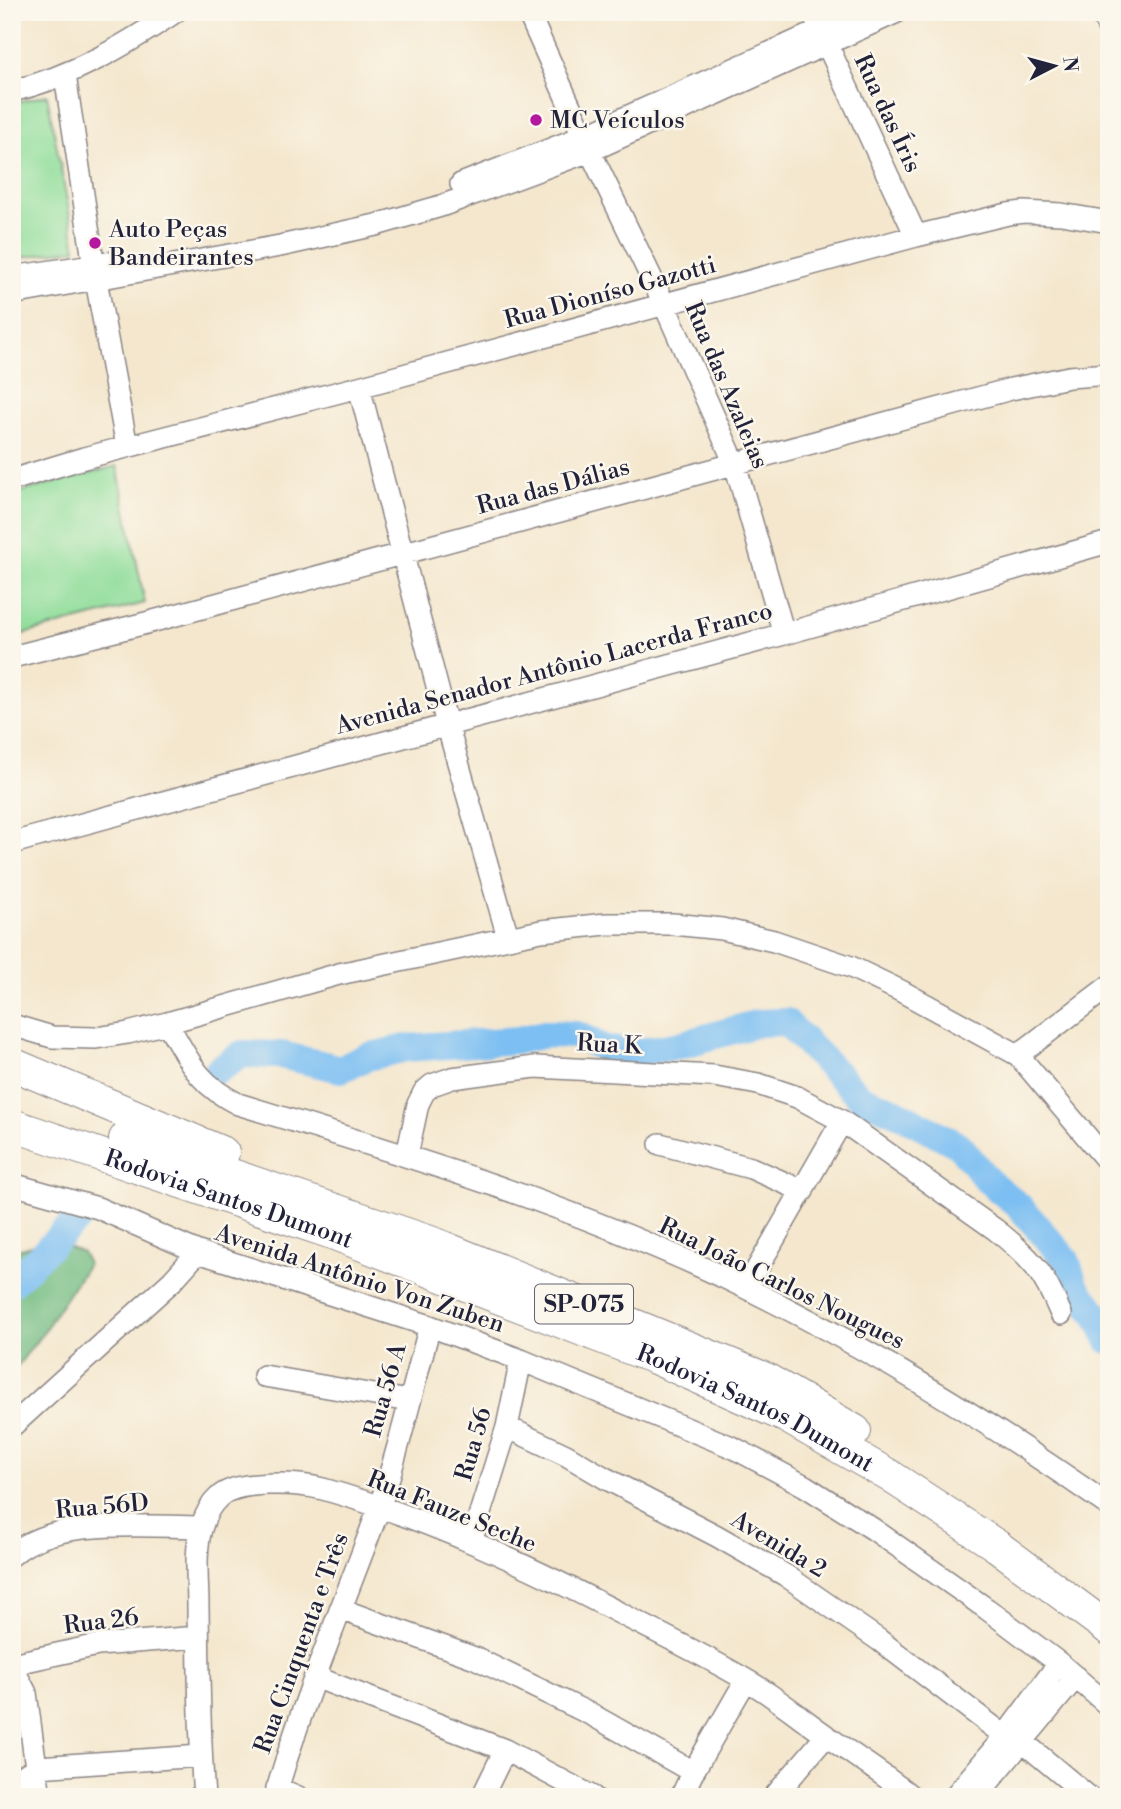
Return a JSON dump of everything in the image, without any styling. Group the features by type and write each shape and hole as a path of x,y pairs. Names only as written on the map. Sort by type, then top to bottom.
{"highway":[{"path":"12,1064 202,1143 337,1209"},
{"name":"Rodovia Santos Dumont","path":"12,1102 433,1243 766,1379 878,1444 1109,1602"},
{"name":"Rodovia Santos Dumont","path":"12,1125 332,1233 489,1292 654,1358 787,1417 890,1476 997,1546 1109,1629"},
{"path":"12,1136 94,1152"}],"street":[{"path":"12,91 65,75 131,41 175,12"},
{"name":"Rua das Azaleias","path":"528,12 587,144 664,304 734,464 784,634"},
{"path":"12,294 95,272 328,225 587,144 820,29 861,12"},
{"path":"820,29 897,12"},
{"path":"1101,12 1109,29"},
{"name":"Rua das Íris","path":"820,29 916,236"},
{"path":"65,75 95,272 127,447"},
{"name":"Rua Dioníso Gazotti","path":"12,480 916,236 1024,212 1060,214 1109,222"},
{"path":"12,276 95,272"},
{"name":"Rua das Dálias","path":"12,657 1011,389 1069,377 1109,374"},
{"path":"359,387 447,724 508,937"},
{"name":"Avenida Senador Antônio Lacerda Franco","path":"12,843 1108,544"},
{"path":"12,1026 52,1037 96,1038 167,1023 339,974 508,937 606,924 660,924 722,929 761,938 851,967 1018,1055 1109,1163"},
{"path":"1018,1055 1109,986"},
{"path":"167,1023 200,1078 217,1094 238,1104 407,1155"},
{"name":"Rua K","path":"407,1155 418,1104 424,1092 432,1085 452,1078 535,1067 714,1076 758,1084 797,1097 842,1121 1021,1250 1039,1269 1061,1314"},
{"path":"746,1288 842,1121"},
{"path":"660,1144 751,1168 803,1191"},
{"name":"Rua João Carlos Nougues","path":"407,1155 652,1246 746,1288 885,1361 1109,1506"},
{"name":"Avenida Antônio Von Zuben","path":"12,1184 97,1208 198,1252 430,1326 521,1360 734,1448 805,1486 895,1545 1059,1663 1109,1706"},
{"path":"12,1426 172,1281 198,1252"},
{"name":"Rua 56 A","path":"379,1508 430,1326"},
{"name":"Rua 56","path":"471,1542 507,1427 521,1360"},
{"path":"264,1376 410,1401"},
{"name":"Avenida 2","path":"507,1427 566,1455 785,1575 879,1640 1089,1797"},
{"name":"Rua Fauze Seche","path":"204,1797 198,1637 201,1527 211,1505 221,1494 241,1487 287,1484 320,1488 471,1542 583,1594 746,1680 782,1702 912,1797"},
{"name":"Rua Cinquenta e Três","path":"276,1793 314,1677 379,1508"},
{"name":"Rua 56D","path":"12,1555 46,1536 86,1528 201,1527"},
{"path":"340,1609 475,1658 594,1716 693,1772"},
{"name":"Rua 26","path":"12,1665 98,1645 198,1637"},
{"path":"976,1797 1059,1663"},
{"path":"12,1665 26,1693 40,1797"},
{"path":"314,1677 505,1750 593,1797"},
{"path":"954,1797 1076,1677"},
{"path":"681,1797 746,1680"},
{"path":"774,1797 826,1736"},
{"path":"482,1797 505,1750"},
{"path":"12,1783 37,1767 201,1756"},
{"path":"276,1793 298,1797"}],"green space":[{"path":"47,95 76,249 12,259 12,103"},
{"path":"117,466 145,603 12,637 12,494"},
{"path":"36,1244 61,1245 82,1252 88,1264 42,1334 12,1373 12,1252"}],"waterway":[{"path":"218,1070 242,1054 281,1055 341,1069 367,1057 406,1048 519,1040 545,1034 577,1035 608,1050 641,1052 680,1045 759,1023 786,1022 861,1098 896,1112 960,1146 987,1180 1019,1206 1066,1260 1075,1287 1097,1315 1109,1340"},
{"path":"12,1283 82,1215"}],"place":[{"name":"MC Veículos","path":"536,120"},
{"name":"Auto Peças Bandeirantes","path":"95,243"}]}
